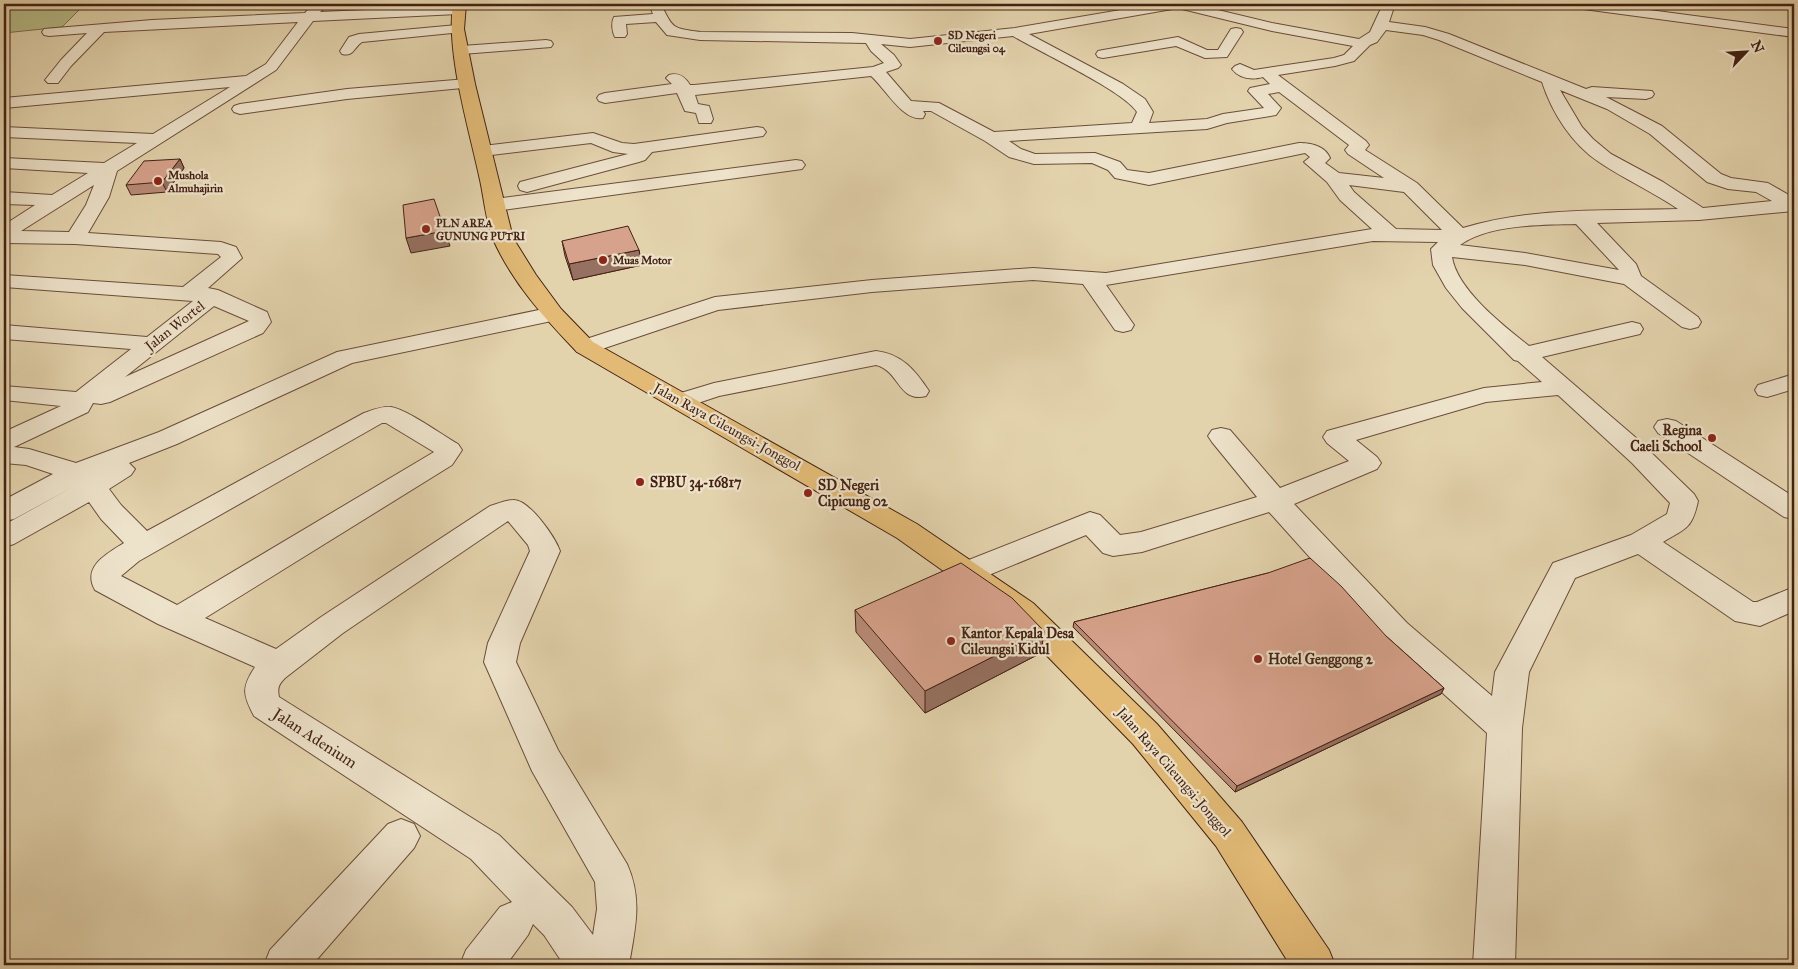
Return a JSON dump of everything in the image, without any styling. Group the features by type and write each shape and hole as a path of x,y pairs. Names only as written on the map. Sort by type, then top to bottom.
{"main road":[{"name":"Jalan Raya Cileungsi-Jonggol","path":"459,23 467,84 503,238 526,277 553,314 585,347 907,531 1022,611 1145,734 1229,834 1314,965"}],"street":[{"path":"4,235 271,67 309,17 322,4"},
{"path":"655,4 663,23 672,32 700,36 829,36 910,43 1015,32 1171,5 1186,5 1272,27 1347,42 1363,43 1375,39 1389,4"},
{"path":"1068,35 1144,23 1108,4"},
{"path":"1572,4 1794,34"},
{"path":"1739,12 1743,27"},
{"path":"1139,20 1168,16"},
{"path":"49,32 309,17 459,23 546,44"},
{"path":"620,34 619,20 662,18"},
{"path":"347,51 354,40 359,38 459,23"},
{"path":"1382,25 1425,31 1444,37 1613,106 1656,130 1714,178 1728,183 1761,187 1793,205"},
{"path":"54,80 66,63 100,28"},
{"path":"1158,30 1205,54 1218,55 1222,54 1236,32 1220,34"},
{"path":"1015,32 1131,96 1145,112 1139,128"},
{"path":"1103,54 1198,38"},
{"path":"605,98 677,88 680,84 875,71 894,65 890,58 877,50 872,40"},
{"path":"1240,69 1252,75 1335,62 1349,58 1363,43"},
{"path":"875,71 888,82 903,103 913,110 940,108 956,120 992,136 1005,148 1024,157 1034,159 1095,158 1114,166 1121,174 1149,179 1304,147 1319,153 1321,158 1313,162 1334,178 1346,196 1389,234"},
{"path":"1266,72 1282,87 1360,144 1354,150 1410,187 1450,243"},
{"path":"4,104 24,100 122,108 157,88 250,80"},
{"path":"1549,80 1550,87 1575,130 1587,143 1605,158 1656,186 1699,214"},
{"path":"240,109 347,94 467,84"},
{"path":"680,84 690,107 704,109 704,118"},
{"path":"992,136 1216,122 1223,119 1270,112 1273,108 1271,105 1256,91 1282,87"},
{"path":"157,88 231,92"},
{"path":"1577,92 1646,94"},
{"path":"4,132 154,140"},
{"path":"483,151 593,138 619,148 644,148 757,132"},
{"path":"493,198 594,167 633,158 642,154 644,148"},
{"path":"4,163 108,168"},
{"path":"493,198 796,165"},
{"path":"75,238 95,207 104,188 108,168"},
{"path":"1334,178 1410,187"},
{"path":"4,198 57,201"},
{"path":"1494,965 1505,728 1512,672 1564,571 1641,542 1680,519 1684,501 1665,480 1563,387 1502,346 1454,285 1439,257 1450,243 1491,226 1525,220 1699,214 1793,205"},
{"path":"1581,218 1628,268 1631,279"},
{"path":"585,347 715,304 872,286 1033,274 1090,279 1114,277 1389,234 1450,243 1631,279 1690,322"},
{"name":"Jalan Wortel","path":"4,235 196,246 228,251 232,258 153,344 80,403 4,442"},
{"path":"1090,279 1122,325"},
{"path":"4,281 200,295 259,317 260,322 255,328 80,403 4,393"},
{"path":"4,512 72,487 168,438 345,358 553,314"},
{"path":"1502,346 1632,329"},
{"path":"4,332 153,344"},
{"path":"680,401 714,390 876,358 884,358 895,364 917,390"},
{"path":"1767,390 1794,381"},
{"path":"967,573 1090,522 1113,546 1142,542 1275,501 1368,463 1336,437 1484,395 1563,387"},
{"path":"179,619 443,459 448,454 448,450 391,415 383,415 144,546 109,568 105,573 106,582 128,596 179,619 280,664 332,625 492,518 507,510 514,509 542,542 545,551 504,643 500,662 545,760 613,877 617,888 618,901 608,965"},
{"path":"1667,427 1794,510"},
{"path":"1221,436 1275,501 1396,632 1505,728"},
{"path":"4,455 29,457 111,512 144,546"},
{"path":"4,474 72,487"},
{"path":"4,537 72,487"},
{"path":"1641,542 1746,613 1760,614 1794,598"},
{"name":"Jalan Adenium","path":"280,664 266,675 261,685 262,699 266,706 485,847 558,921 589,965"},
{"path":"285,965 401,836"},
{"path":"481,965 514,921"}],"green space":[{"path":"4,4 85,4 62,27 4,33"}],"building":[{"path":"180,159 162,182 126,185 144,161"},
{"path":"434,199 445,231 406,238 403,205"},
{"path":"628,226 639,250 569,264 562,241"},
{"name":"Hotel Genggong 2","path":"1310,558 1341,586 1386,636 1444,688 1237,786 1074,622 1268,573"},
{"name":"Kantor Kepala Desa Cileungsi Kidul","path":"961,563 1012,598 1044,631 925,691 855,610"}],"place":[{"name":"SD Negeri Cileungsi 04","path":"938,41"},
{"name":"Mushola Almuhajirin","path":"158,181"},
{"name":"PLN AREA GUNUNG PUTRI","path":"426,229"},
{"name":"Muas Motor","path":"603,260"},
{"name":"Regina Caeli School","path":"1712,438"},
{"name":"SPBU 34-16817","path":"640,482"},
{"name":"SD Negeri Cipicung 02","path":"808,493"},
{"name":"Kantor Kepala Desa Cileungsi Kidul","path":"951,641"},
{"name":"Hotel Genggong 2","path":"1258,659"}]}
